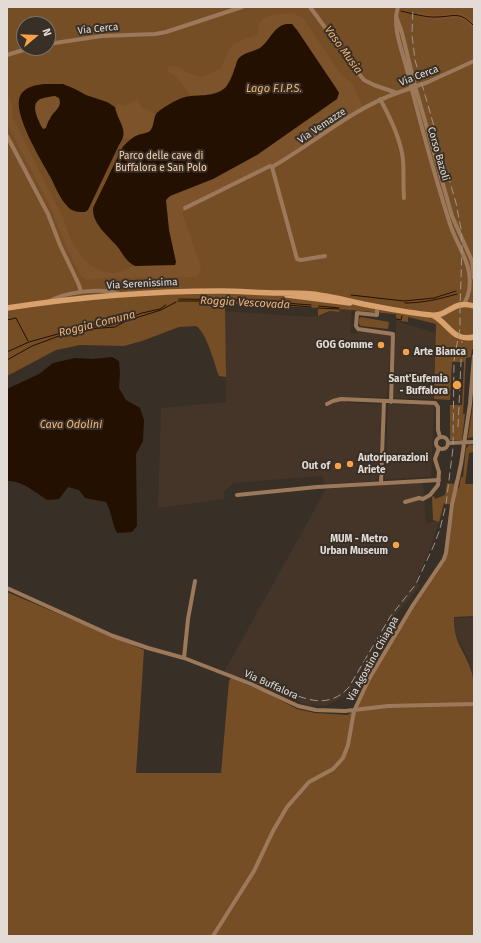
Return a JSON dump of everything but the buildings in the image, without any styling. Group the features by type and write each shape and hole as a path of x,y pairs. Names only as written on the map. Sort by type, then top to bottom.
{"main road":[{"name":"Via Serenissima","path":"7,308 120,294 216,291 311,294 336,297 377,306 433,315 447,312 456,306 464,304"},
{"name":"Via Serenissima","path":"279,293 314,300 361,303"},
{"path":"314,300 316,297 336,297"},
{"path":"464,304 474,306"},
{"path":"445,324 444,318 447,312"},
{"name":"Via Serenissima","path":"433,315 445,324 449,331 456,335 473,339"}],"street":[{"name":"Via Cerca","path":"56,43 102,36 154,34 166,32 242,7"},
{"name":"Via Cerca","path":"310,7 364,80 397,93 428,82 474,61"},
{"name":"Corso Bazoli","path":"397,11 395,20 396,26 449,222 467,264 469,273 469,295 464,304"},
{"name":"Corso Bazoli","path":"413,87 452,216 472,261 474,278"},
{"name":"Via Vemazze","path":"185,208 270,166 272,167 290,157 366,106 397,93"},
{"path":"380,99 389,116 400,146 403,159 404,198"},
{"path":"7,136 48,214 81,292"},
{"path":"272,167 297,258 301,260 325,256"},
{"path":"48,302 58,297 81,292 111,291 120,294"},
{"path":"377,306 377,315 357,313 356,326 358,329 393,334 391,402"},
{"name":"Via Agostino Chiappa","path":"213,936 254,871 273,831 287,807 309,782 333,769 343,758 348,745 354,711 369,679 413,605 444,558 470,404 474,356"},
{"path":"327,404 341,399 435,403 438,407 438,430 440,437"},
{"path":"381,483 384,401"},
{"path":"440,437 446,438 448,443"},
{"path":"405,502 430,495 434,491 439,480 439,470 435,459 439,448 436,443 437,439 440,437"},
{"path":"448,443 474,442"},
{"path":"439,448 445,448 448,443"},
{"path":"237,495 317,487 439,480"},
{"path":"184,658 188,619 195,581"},
{"name":"Via Buffalora","path":"7,588 119,638 184,658 252,684 298,706 333,711 354,711 388,706 474,704"},
{"path":"68,616 71,610"}],"shaded area":[{"path":"417,11 433,15 465,15 474,22 474,30 470,25 462,20 455,18 439,20 430,19 416,15"},
{"path":"293,13 304,19 339,72 353,85 363,107 271,168 182,213 201,267 199,274 196,277 107,278 87,280 82,277 68,251 50,206 7,124 7,92 13,107 12,116 64,220 75,247 81,256 95,268 104,272 115,273 140,265 175,265 176,262 169,230 165,200 170,196 213,179 322,111 297,30 292,24 286,24 272,33 269,39 259,48 249,52 236,63 234,71 226,86 219,91 206,95 191,96 175,76 168,72 168,67 174,65 188,73 202,77 221,68 229,50 234,44 258,35 259,24 262,19 275,15"},
{"path":"55,96 60,101 59,106 50,118 46,129 43,129 35,111 36,103 38,100"},
{"path":"137,99 142,108 156,114 152,128 148,132 135,136 131,139 124,138 123,130 115,107 118,104 125,106"},
{"path":"340,307 352,308 350,333 357,334 357,331 391,335 387,398 347,397 347,403 382,404 378,478 374,481 324,484 323,476 233,483 224,492 224,499 158,508 161,408 226,402 225,311 311,317 323,315 331,311 339,312"},
{"path":"396,321 436,333 434,399 393,398"},
{"path":"389,404 434,406 431,477 385,479"},
{"path":"423,482 426,523 435,521 439,522 416,582 420,586 394,617 352,690 347,695 325,706 307,705 224,672 326,489"},
{"path":"474,617 474,689 473,674 468,658 454,628 455,618"}],"green space":[{"name":"Parco delle cave di Buffalora e San Polo","path":"7,7 474,7 474,349 472,349 471,357 466,358 463,414 465,414 462,440 450,440 450,405 462,405 464,362 452,362 450,400 434,399 436,324 408,317 408,322 396,320 396,314 340,309 339,312 330,311 318,316 318,308 225,303 226,377 219,376 207,341 196,326 179,327 124,346 80,345 56,350 7,376"},
{"path":"361,317 389,322 388,329 361,326 359,324 359,319"},
{"path":"474,397 474,437 468,438"},
{"path":"469,445 474,445 473,452 469,453 465,484 474,484 474,616 454,617 454,626 457,640 472,673 473,683 474,936 7,936 7,592 144,650 136,773 221,773 229,681 231,678 267,693 297,709 315,713 348,715 358,705 371,679 414,605 445,560 457,489 459,488 461,477 463,477 466,449"},
{"path":"455,480 457,480 451,505 444,503 439,522 433,520 432,497 434,496 435,499 445,495 447,483 454,484"}],"water":[{"name":"Lago F.I.P.S.","path":"286,24 292,24 297,30 339,93 337,99 257,155 213,179 170,196 166,200 169,230 176,262 175,265 135,266 126,259 116,245 97,224 93,213 93,208 122,148 134,137 150,131 156,114 168,105 182,98 221,91 230,81 238,59 246,53 260,48 278,28"},
{"path":"44,84 63,84 86,95 107,102 115,107 122,126 122,140 88,210 85,212 72,210 58,193 35,150 20,114 20,96 24,90","holes":["55,96 59,98 59,107 51,116 46,128 43,129 35,111 36,103 38,100 45,98"]},
{"name":"Cava Odolini","path":"112,357 119,361 119,388 126,400 140,408 144,420 143,441 136,454 137,526 132,532 117,533 106,502 85,498 79,490 68,487 59,499 47,500 23,484 7,481 7,389 39,374 53,363 75,358 93,359"}],"waterway":[{"path":"401,11 429,17 460,16 474,26"},
{"name":"Roggia Vescovada","path":"351,295 404,301 434,298 456,291"},
{"name":"Roggia Vescovada","path":"405,303 438,299 457,294"},
{"name":"Roggia Vescovada","path":"179,299 244,300 311,305"},
{"name":"Roggia Vescovada","path":"178,301 239,301 311,307"},
{"name":"Roggia Vescovada","path":"7,360 32,346 59,336 89,329 115,327 126,321 161,310 176,302"},
{"name":"Roggia Vescovada","path":"7,352 29,342 72,330 117,322 142,313 160,309 166,305"},
{"name":"Roggia Vescovada","path":"319,306 339,308"},
{"name":"Roggia Vescovada","path":"318,308 339,309"},
{"name":"Roggia Vescovada","path":"396,319 401,320 402,316"},
{"name":"Roggia Comuna","path":"7,320 16,318 28,341"}],"railway":[{"path":"287,692 304,698 320,701 335,698 349,687 390,617 416,584 434,545 440,529 446,504 453,448 454,360 460,328 461,229 456,203 415,60 412,35 413,7"},
{"path":"458,427 462,341"}],"place":[{"name":"GOG Gomme","path":"381,345"},
{"name":"Arte Bianca","path":"406,352"},
{"name":"Sant'Eufemia - Buffalora","path":"457,385"},
{"name":"Autoriparazioni Ariete","path":"350,464"},
{"name":"Out of","path":"338,466"},
{"name":"MUM - Metro Urban Museum","path":"396,545"}],"water label":[{"name":"Vaso Musia","path":"343,50"}]}
